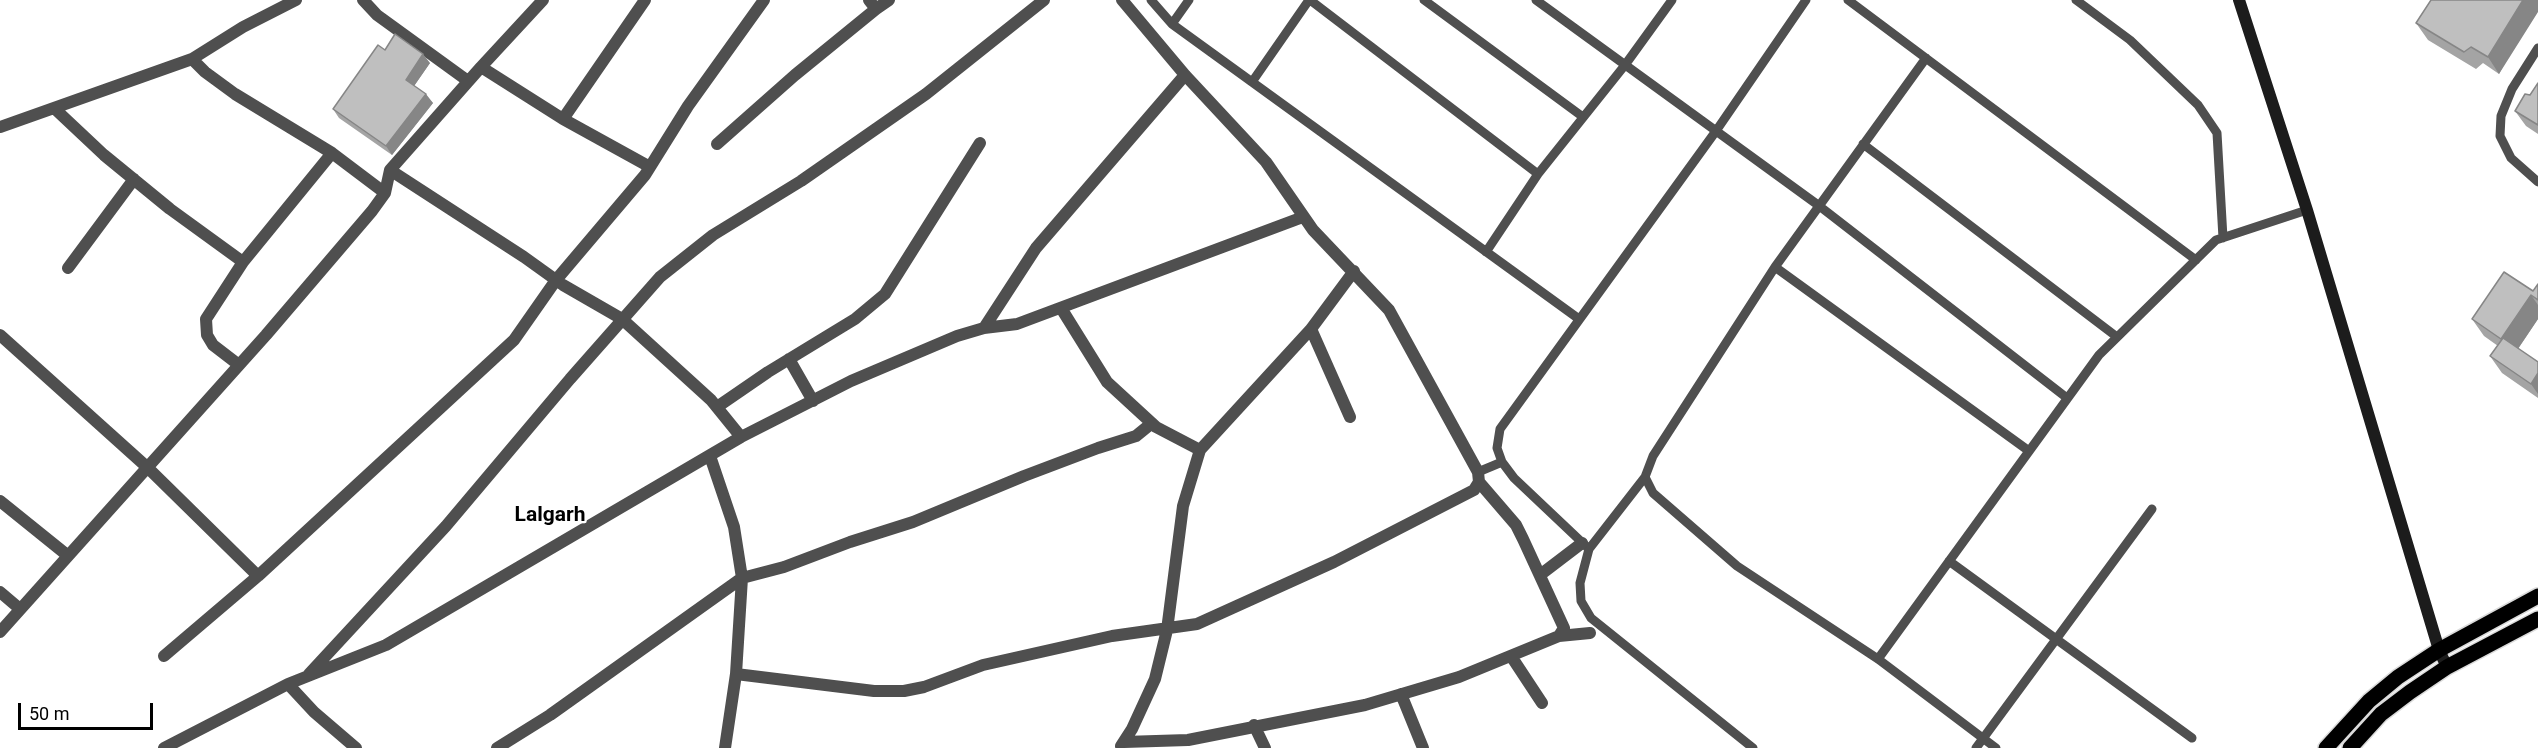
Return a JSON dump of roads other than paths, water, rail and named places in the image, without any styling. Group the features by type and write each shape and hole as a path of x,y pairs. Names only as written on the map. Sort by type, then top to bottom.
{"main road":[{"path":"2326,748 2369,701 2398,677 2439,650 2538,596"},
{"path":"2350,748 2381,714 2447,667 2538,619"}],"street":[{"path":"0,127 192,59 243,27 296,0"},
{"path":"363,0 377,15 468,81"},
{"path":"0,632 239,365 364,220 385,193 390,170 543,0"},
{"path":"563,119 645,0"},
{"path":"164,656 258,576 514,340 556,280 650,167 688,106 764,0"},
{"path":"717,144 873,4 889,0"},
{"path":"308,675 446,526 660,277 713,235 801,181 917,101 1044,0"},
{"path":"1122,0 1185,75 1266,162 1303,217 1389,310 1479,477 1516,525 1564,628 1559,636"},
{"path":"2238,0 2307,210 2439,650 2447,667"},
{"path":"192,59 234,94 332,153 385,193"},
{"path":"481,67 563,119 650,167"},
{"path":"984,328 1036,248 1185,75"},
{"path":"54,108 134,179 207,237 243,262"},
{"path":"717,407 855,319 885,294 980,143"},
{"path":"239,365 213,345 207,335 206,320 243,262 332,153"},
{"path":"390,170 556,280 622,319 717,407 741,437"},
{"path":"68,268 134,179"},
{"path":"164,748 288,684 386,645 741,437 862,377 957,336 984,328 1017,324 1303,217"},
{"path":"1122,745 1155,679 1167,630 1183,506 1200,450 1311,329 1354,271"},
{"path":"1061,308 1107,382 1152,423 1200,450"},
{"path":"1311,329 1350,417"},
{"path":"0,335 148,468 258,576"},
{"path":"789,359 813,401"},
{"path":"497,748 550,715 742,578 784,567 850,542 913,522 1034,472 1136,436 1152,423"},
{"path":"710,456 734,527 742,578 736,674 725,748"},
{"path":"736,674 874,691 904,691 924,687 983,665 1112,636 1197,624 1324,566 1474,490 1479,477"},
{"path":"0,501 67,555"},
{"path":"1540,575 1586,546"},
{"path":"0,592 21,609"},
{"path":"1122,745 1188,740 1254,725 1365,705 1459,677 1559,636 1590,633"},
{"path":"1511,656 1542,703"},
{"path":"288,684 314,712 356,748"},
{"path":"1401,694 1423,748"},
{"path":"1254,725 1265,748"}],"lane":[{"path":"1151,0 1172,24 1579,319"},
{"path":"1172,24 1189,0"},
{"path":"1252,82 1309,0 1538,174"},
{"path":"1424,0 1583,117"},
{"path":"1536,0 1818,205 2067,398"},
{"path":"1586,546 1514,478 1502,462 1497,448 1500,429 1716,131 1806,0"},
{"path":"1848,0 2196,260"},
{"path":"2076,0 2130,40 2198,105 2217,133 2223,238"},
{"path":"1486,252 1538,174 1625,65 1667,2"},
{"path":"2538,48 2512,89 2501,116 2500,136 2511,158 2538,182"},
{"path":"1752,748 1591,618 1581,600 1580,583 1586,546 1645,477 1653,456 1775,267 1926,58"},
{"path":"1863,144 2117,337"},
{"path":"1878,659 2099,355 2216,240 2307,210"},
{"path":"1775,267 2029,451"},
{"path":"1479,477 1502,462"},
{"path":"1645,477 1653,493 1737,566 1878,659 1996,748"},
{"path":"1976,748 2151,509"},
{"path":"1949,561 2192,738"}],"district":[{"name":"Lalgarh","path":"550,516"}]}
